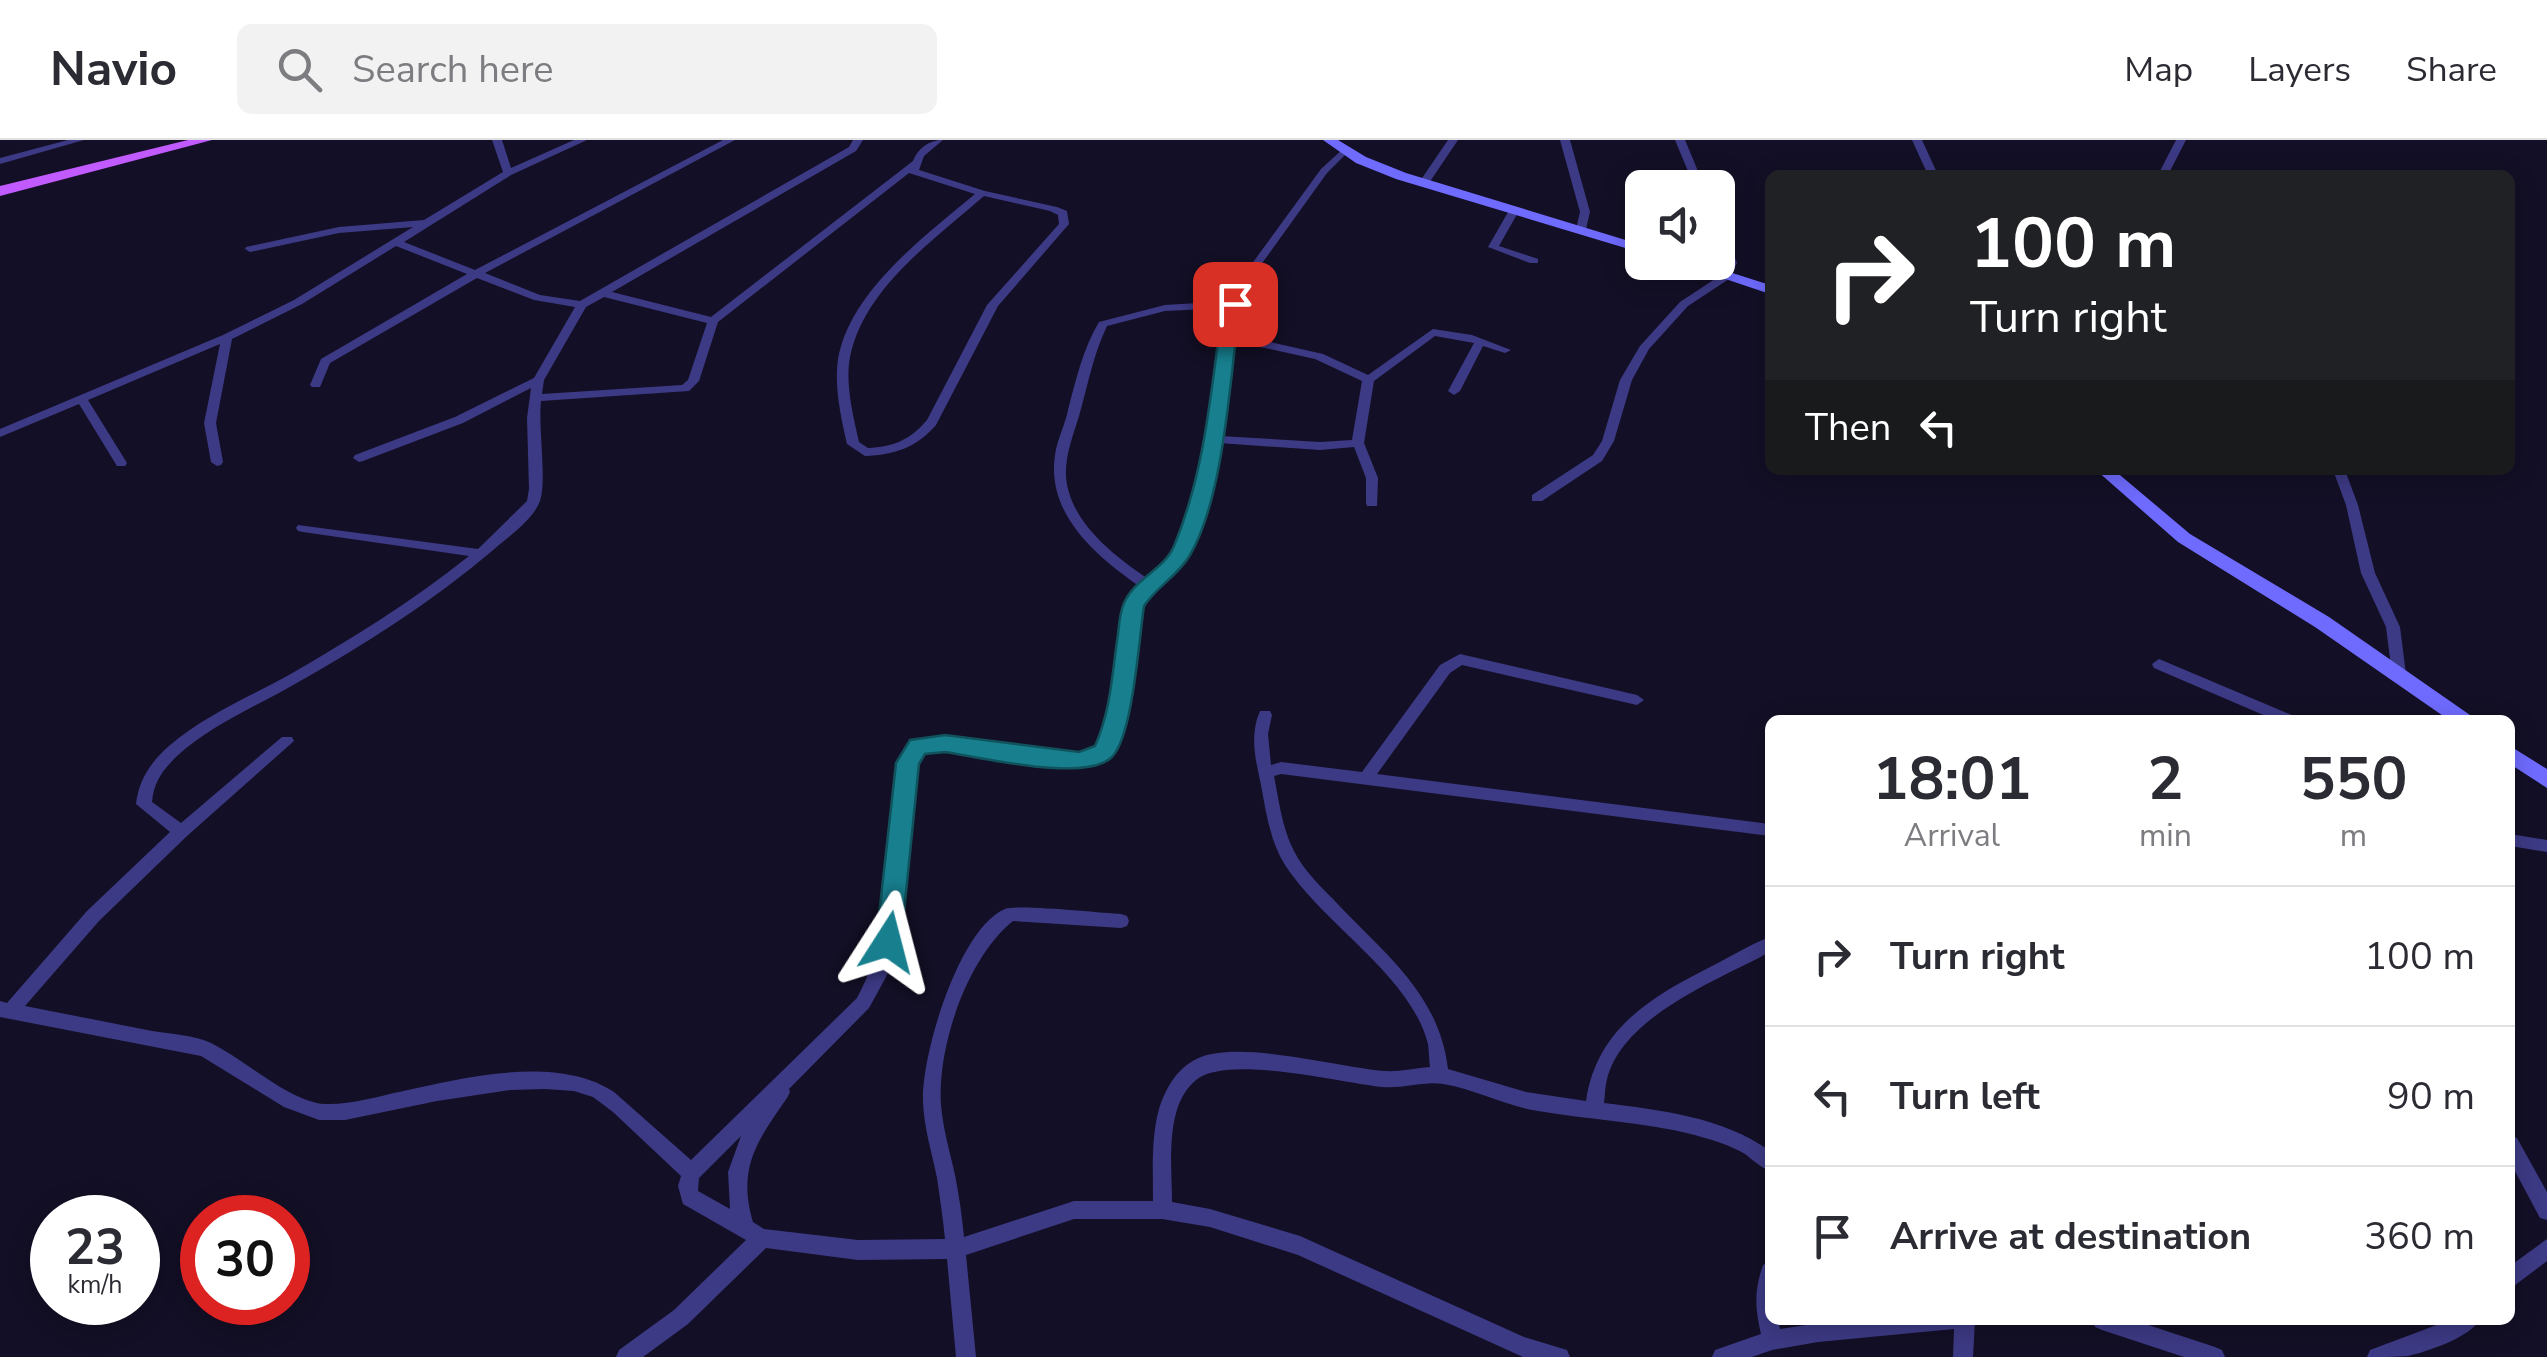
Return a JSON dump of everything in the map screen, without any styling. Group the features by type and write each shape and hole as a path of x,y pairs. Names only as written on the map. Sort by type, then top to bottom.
{"main road":[{"path":"0,189 187,140"},
{"path":"0,189 205,140"}],"street":[{"path":"0,160 79,140"},
{"path":"497,140 508,173"},
{"path":"0,433 227,337 298,302 508,173 582,140"},
{"path":"316,385 325,361 476,273 730,140"},
{"path":"398,243 538,298 582,305 854,149 858,140"},
{"path":"536,398 685,388 693,381 713,321 916,162 938,140"},
{"path":"1329,140 1423,184 1625,243"},
{"path":"1423,184 1453,140"},
{"path":"1566,140 1585,212 1581,229"},
{"path":"1680,140 1692,170"},
{"path":"1917,140 1932,170"},
{"path":"2166,170 2181,140"},
{"path":"1344,150 1324,171 1248,276 1231,312 1211,460 1182,552 1133,605 1116,722 1103,752 1080,761 945,743 929,743 912,752 894,911 882,974 864,1003 691,1173 686,1186 690,1197 754,1234 858,1250 956,1249 1074,1210 1162,1210 1210,1218 1300,1246 1524,1347 1560,1357"},
{"path":"916,162 913,171 982,194 1063,213 1064,224 992,305 932,422 919,439 904,448 865,452 853,444 848,422 844,358 849,340 887,280 982,194"},
{"path":"1515,209 1493,247 1534,261"},
{"path":"250,248 339,230 430,222"},
{"path":"1537,498 1598,458 1608,441 1626,380 1644,348 1684,304 1720,280"},
{"path":"1735,280 1765,289"},
{"path":"606,294 713,321"},
{"path":"1147,586 1108,559 1080,525 1064,494 1060,458 1088,351 1103,324 1136,313 1235,304"},
{"path":"181,832 144,804 145,785 162,763 188,739 356,641 428,593 510,529 533,502 538,380 582,305"},
{"path":"1372,503 1372,478 1358,443 1368,380 1433,332 1505,350"},
{"path":"1230,336 1322,357 1368,380"},
{"path":"216,462 210,423 227,337"},
{"path":"1454,391 1480,342"},
{"path":"359,458 459,420 538,380"},
{"path":"81,398 120,463"},
{"path":"1214,439 1320,446 1358,443"},
{"path":"2110,475 2184,538 2322,622 2456,715"},
{"path":"2340,475 2352,505 2368,573 2393,627 2399,674"},
{"path":"304,528 478,553"},
{"path":"1366,778 1445,669 1460,660 1638,700"},
{"path":"2159,664 2277,715"},
{"path":"1265,716 1258,742 1289,857 1308,884 1425,1012 1440,1046 1440,1075"},
{"path":"6,1010 118,890 287,741"},
{"path":"2515,758 2547,780"},
{"path":"1264,773 1281,768 1765,829"},
{"path":"2515,841 2547,846"},
{"path":"966,1357 956,1249 932,1092 937,1056 962,975 995,922 1010,914 1121,921"},
{"path":"1594,1110 1594,1086 1604,1061 1648,1014 1682,988 1765,946"},
{"path":"6,1010 205,1049 290,1101 319,1112 346,1112 520,1082 572,1083 598,1091 691,1173"},
{"path":"754,1234 734,1198 736,1174 754,1130 810,1053"},
{"path":"1162,1210 1172,1095 1202,1065 1220,1060 1397,1080 1440,1075 1536,1103 1716,1132 1740,1140 1765,1158"},
{"path":"2515,1153 2547,1211"},
{"path":"626,1357 681,1317 754,1234"},
{"path":"2515,1275 2547,1249"},
{"path":"1769,1325 1772,1340"},
{"path":"1722,1357 1772,1340 1906,1325"},
{"path":"1963,1357 1965,1325"},
{"path":"2117,1325 2214,1357"},
{"path":"2377,1357 2460,1325"}],"route":[{"path":"888,942 908,763 918,746 945,743 1080,761 1103,752 1116,722 1133,605 1182,552 1195,515 1211,460 1235,304"}]}
